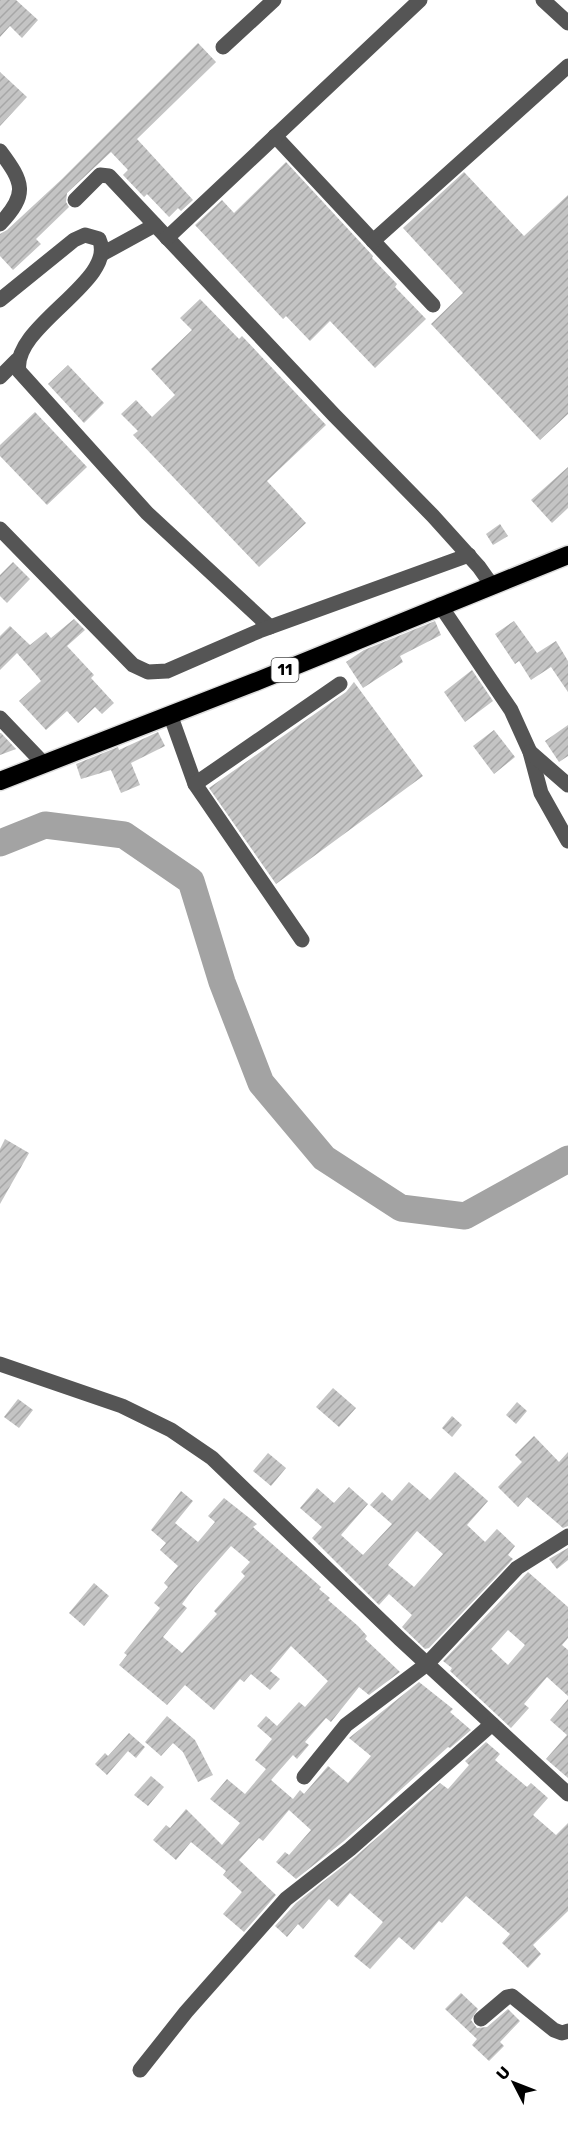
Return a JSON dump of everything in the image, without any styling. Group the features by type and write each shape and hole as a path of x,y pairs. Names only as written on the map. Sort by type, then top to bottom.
{"highway":[{"name":"11","path":"0,781 255,682 491,584 568,555"}],"street":[{"path":"223,47 273,0"},
{"path":"167,238 420,0"},
{"path":"543,0 568,22"},
{"path":"373,241 568,66"},
{"path":"275,136 433,305"},
{"path":"0,151 21,186 20,198 15,208 0,224"},
{"path":"75,200 100,175 105,174 469,555 491,584"},
{"path":"0,377 17,360 26,344 89,276 102,254 154,225"},
{"path":"0,300 59,250 85,234 99,239 102,254"},
{"path":"17,360 19,371 147,513 270,627"},
{"path":"0,529 133,665 148,672 167,671 270,627 469,555"},
{"path":"440,605 511,710 530,752 541,793 568,841"},
{"path":"195,784 340,684"},
{"path":"171,714 195,784 302,939"},
{"path":"0,718 44,764"},
{"path":"530,752 568,785"},
{"path":"0,1365 122,1406 171,1430 212,1458 427,1664 568,1794"},
{"path":"304,1777 346,1725 427,1664 517,1568 568,1536"},
{"path":"140,2070 186,2012 286,1899 350,1849 492,1724"},
{"path":"482,2019 507,1997 512,1996 554,2030 562,2033 568,2031"}],"building":[{"path":"0,0 16,0 38,20 22,38 10,26 0,37"},
{"path":"198,43 216,62 137,139 193,200 181,211 178,208 169,217 147,194 144,197 123,175 128,170 111,152 67,193 66,202 69,207 36,239 41,244 13,270 0,256 0,234 62,179"},
{"path":"0,72 27,97 0,126"},
{"path":"286,162 373,256 372,258 397,284 395,287 426,319 375,368 330,321 310,341 286,316 283,319 195,225 222,200 234,213"},
{"path":"464,172 524,236 568,195 568,414 540,440 431,324 463,293 403,228"},
{"path":"200,299 239,339 242,336 326,425 267,481 306,523 259,567 133,435 138,431 121,414 136,400 152,417 175,395 151,369 192,330 180,318"},
{"path":"68,365 104,403 84,423 48,384"},
{"path":"35,412 87,467 47,505 0,456 0,445"},
{"path":"568,467 568,508 552,523 531,500"},
{"path":"500,524 508,536 493,545 486,534"},
{"path":"13,562 30,579 7,603 0,596 0,575"},
{"path":"74,619 85,630 67,646 94,675 91,678 114,703 102,714 95,707 78,723 67,711 46,730 19,701 41,681 17,653 0,670 0,636 10,626 30,645 46,632 51,638"},
{"path":"435,621 441,635 400,656 403,662 363,688 346,662 364,650"},
{"path":"514,621 537,653 556,641 568,661 568,692 551,667 531,680 519,661 515,664 495,634"},
{"path":"472,670 493,701 465,722 444,692"},
{"path":"354,682 423,776 276,884 209,788 346,692"},
{"path":"568,725 568,756 559,762 545,741"},
{"path":"494,730 515,757 494,774 473,746"},
{"path":"158,732 165,746 131,763 140,785 121,793 111,770 81,779 76,764 118,747 119,750"},
{"path":"1,733 16,749 0,755"},
{"path":"5,1139 29,1153 0,1204 0,1149"},
{"path":"333,1388 356,1408 339,1427 316,1407"},
{"path":"18,1399 33,1410 19,1428 4,1417"},
{"path":"517,1402 527,1411 516,1424 506,1415"},
{"path":"452,1416 462,1425 452,1437 442,1428"},
{"path":"534,1436 559,1462 568,1452 568,1526 563,1528 527,1497 518,1507 498,1487 522,1462 515,1455"},
{"path":"268,1453 286,1468 271,1486 253,1471"},
{"path":"455,1472 488,1501 467,1525 485,1542 497,1529 515,1546 508,1555 513,1559 429,1648 425,1649 402,1627 412,1615 389,1594 379,1605 312,1538 322,1527 300,1508 317,1488 334,1503 349,1487 368,1504 341,1535 363,1555 392,1524 370,1505 382,1492 392,1501 409,1482 430,1500","holes":["417,1531 443,1554 414,1587 388,1565"]},
{"path":"181,1491 193,1501 175,1523 198,1542 215,1522 208,1516 224,1498 257,1524 253,1527 321,1587 319,1589 330,1598 328,1600 358,1626 367,1636 365,1639 400,1672 369,1695 359,1687 331,1722 326,1718 305,1742 309,1745 297,1759 293,1755 271,1780 293,1799 300,1790 304,1794 328,1766 348,1783 371,1756 349,1738 419,1682 453,1709 450,1712 471,1730 450,1748 448,1747 344,1841 296,1879 276,1862 285,1852 289,1855 311,1830 289,1810 263,1841 259,1838 239,1860 276,1895 244,1932 223,1914 242,1892 223,1875 226,1871 191,1842 176,1860 153,1840 166,1825 170,1828 186,1809 222,1845 240,1823 210,1799 227,1779 245,1794 266,1769 255,1760 272,1739 257,1726 266,1716 277,1726 299,1702 305,1707 328,1681 291,1646 270,1671 280,1679 270,1690 251,1674 244,1682 240,1679 214,1710 185,1685 167,1705 119,1665 127,1655 124,1653 160,1608 154,1603 168,1587 164,1583 178,1566 160,1550 166,1543 151,1530","holes":["231,1546 250,1562 241,1572 245,1576 214,1611 217,1614 182,1653 163,1637 187,1608 182,1604"]},
{"path":"568,1548 568,1560 557,1569 549,1559"},
{"path":"528,1572 568,1607 568,1638 562,1645 568,1650 568,1696 547,1677 524,1704 529,1708 511,1728 450,1671 452,1668 443,1661","holes":["508,1630 525,1645 508,1665 491,1649"]},
{"path":"94,1583 109,1596 84,1626 69,1613"},
{"path":"568,1699 568,1778 546,1759 567,1735 550,1720"},
{"path":"167,1716 195,1740 213,1775 198,1782 183,1752 173,1743 161,1756 145,1742"},
{"path":"129,1733 145,1747 136,1758 128,1751 107,1775 95,1764 105,1753 108,1756"},
{"path":"486,1742 500,1754 495,1760 527,1787 531,1783 548,1798 533,1815 556,1835 568,1823 568,1911 533,1945 541,1954 528,1968 502,1943 510,1934 466,1896 442,1923 439,1921 414,1950 399,1937 370,1969 354,1956 383,1922 350,1893 338,1907 329,1899 303,1929 298,1924 287,1937 275,1926 296,1903 356,1856 440,1783 448,1789 469,1765 465,1761"},
{"path":"151,1776 164,1787 148,1806 134,1795"},
{"path":"461,1993 478,2009 471,2020 477,2028 487,2027 508,2009 520,2021 500,2042 504,2046 489,2061 472,2045 477,2039 445,2009"}],"waterway":[{"path":"0,843 45,825 124,835 191,881 222,982 261,1083 324,1158 401,1208 465,1216 568,1159"}]}
